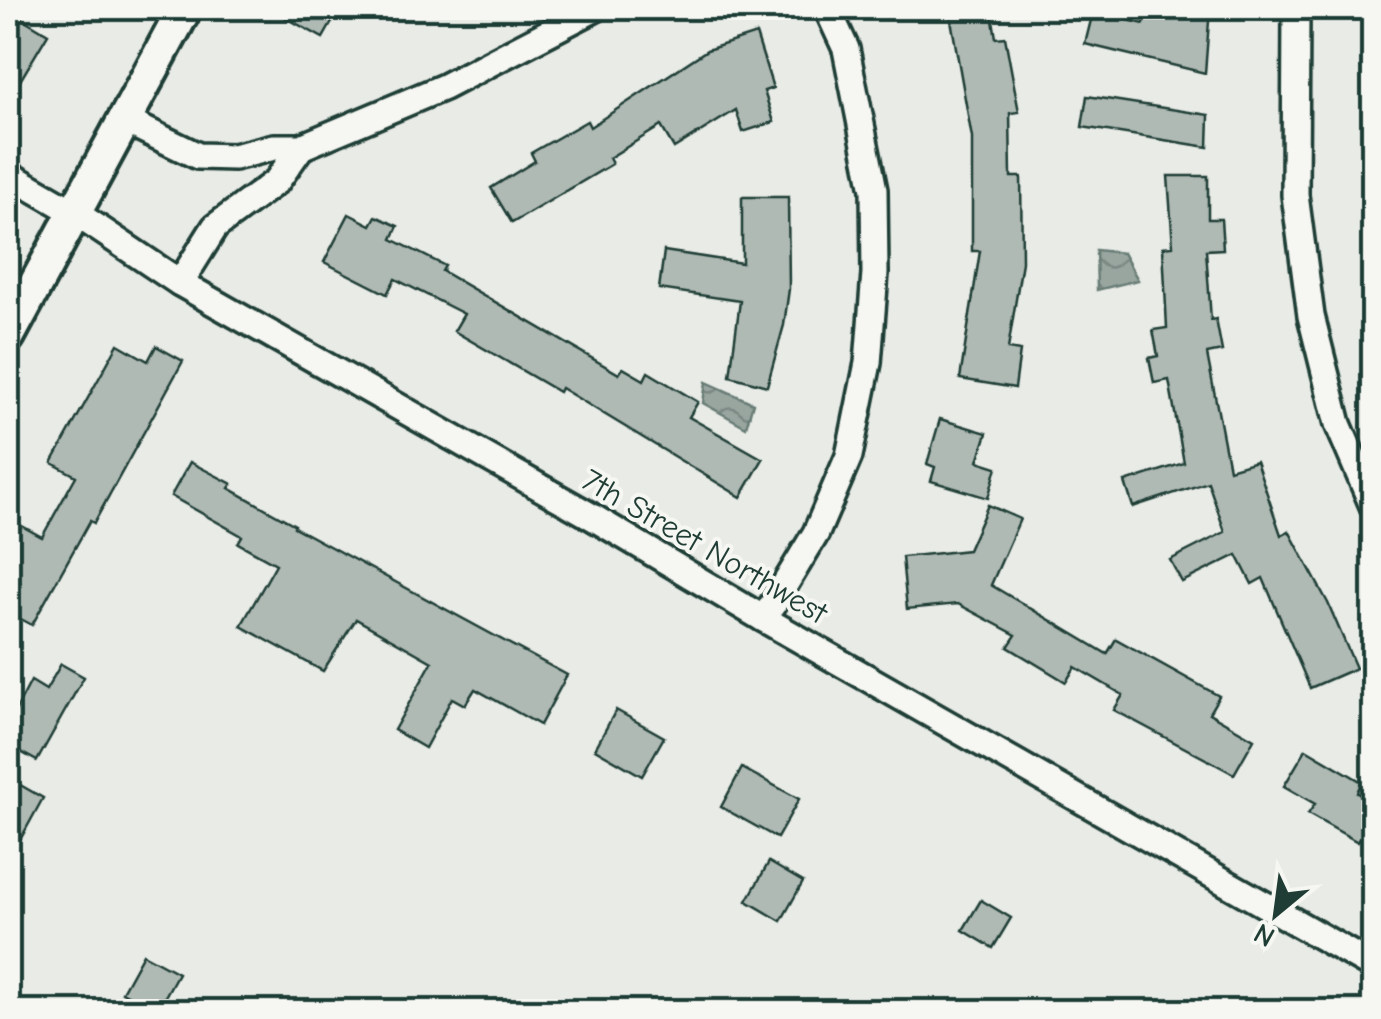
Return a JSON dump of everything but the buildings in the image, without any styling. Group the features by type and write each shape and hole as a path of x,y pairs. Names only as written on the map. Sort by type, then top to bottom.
{"street":[{"path":"8,336 184,8"},
{"path":"124,120 198,156 234,157 301,147 444,86 596,8"},
{"path":"764,620 816,533 849,456 868,363 875,274 874,190 846,49 826,8"},
{"path":"1296,8 1295,195 1311,316 1338,424 1374,508"},
{"path":"180,284 214,227 278,181 301,147"},
{"name":"7th Street Northwest","path":"8,174 74,212 180,284 589,514 764,620 1374,967"}],"water":[{"path":"1096,250 1123,253 1138,280 1097,290"},
{"path":"706,382 753,403 746,427 703,403"}]}
